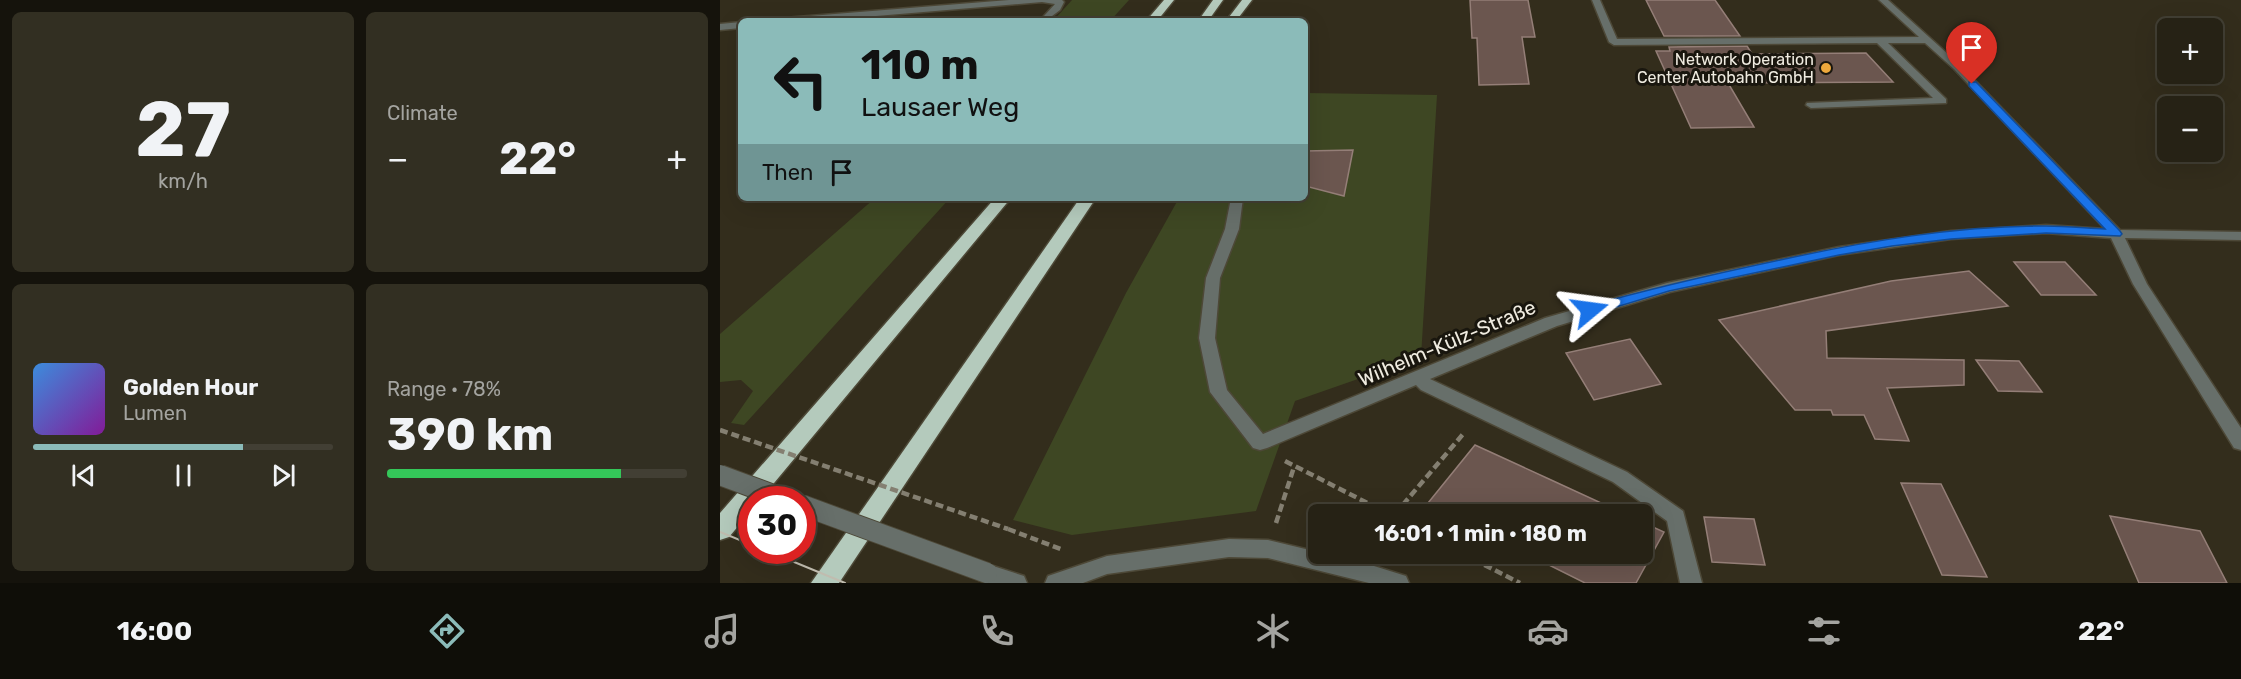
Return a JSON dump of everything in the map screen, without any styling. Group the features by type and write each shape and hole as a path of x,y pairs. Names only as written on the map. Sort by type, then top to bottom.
{"highway":[{"path":"1154,18 1169,0"},
{"path":"1205,18 1218,0"},
{"path":"1234,18 1247,0"},
{"path":"720,530 1000,201"},
{"path":"824,583 1086,201"}],"street":[{"path":"822,18 1042,0 1059,2 1057,8 1048,16"},
{"path":"1596,0 1614,42 1928,40"},
{"path":"1883,0 1928,40 2116,234 2140,284 2241,442"},
{"path":"720,27 738,25"},
{"path":"1811,105 1942,101 1879,40"},
{"name":"Wilhelm-Külz-Straße","path":"1237,201 1232,230 1214,278 1208,338 1219,392 1260,443 1551,322 1667,288 1776,264 1871,246 1951,235 2046,230 2116,234 2241,236"},
{"path":"1419,378 1427,386 1620,477 1676,517 1691,583"},
{"path":"720,475 749,486"},
{"path":"816,510 1016,583"},
{"path":"1056,583 1107,565 1229,548 1268,549 1358,570 1398,583"}],"path":[{"path":"720,430 1008,529"},
{"path":"1403,504 1452,446"},
{"path":"1268,549 1294,467 1369,504"},
{"path":"1483,564 1520,583"}],"green space":[{"path":"1072,0 1129,0 1113,18 1056,18"},
{"path":"1308,93 1437,95 1421,357 1295,401 1256,511 1072,535 1013,520 1126,293 1177,201 1308,201"},
{"path":"872,201 947,201 744,425 731,423 753,391 741,380 720,382 720,334"}],"building":[{"path":"1470,0 1528,0 1535,37 1522,37 1529,84 1479,85 1477,38 1472,38"},
{"path":"1646,0 1715,0 1740,36 1664,36"},
{"path":"1747,46 1752,54 1866,53 1893,82 1728,83 1754,127 1691,128 1656,51 1670,51 1669,47"},
{"path":"1353,150 1344,196 1308,187 1308,151"},
{"path":"2014,262 2065,262 2096,295 2041,295"},
{"path":"1969,271 2008,306 1826,331 1827,358 1964,360 1964,385 1887,388 1909,441 1875,439 1864,415 1833,415 1831,410 1795,410 1719,320 1891,281"},
{"path":"1630,339 1661,384 1594,400 1566,353"},
{"path":"1976,360 2019,361 2042,392 1998,391"},
{"path":"1475,445 1603,504 1430,504 1428,503"},
{"path":"1901,483 1941,484 1987,577 1942,575"},
{"path":"2110,516 2200,531 2227,583 2139,583"},
{"path":"1704,517 1754,519 1765,565 1712,562"},
{"path":"1653,527 1664,532 1653,552"},
{"path":"1547,564 1646,564 1636,583 1585,583"}],"tram line":[{"path":"720,532 738,539"},
{"path":"799,564 845,583"}],"place":[{"name":"Network Operation Center Autobahn GmbH","path":"1826,68"}],"route":[{"path":"1590,310 1667,288 1892,242 1951,235 2046,230 2116,234 1972,84"}]}
